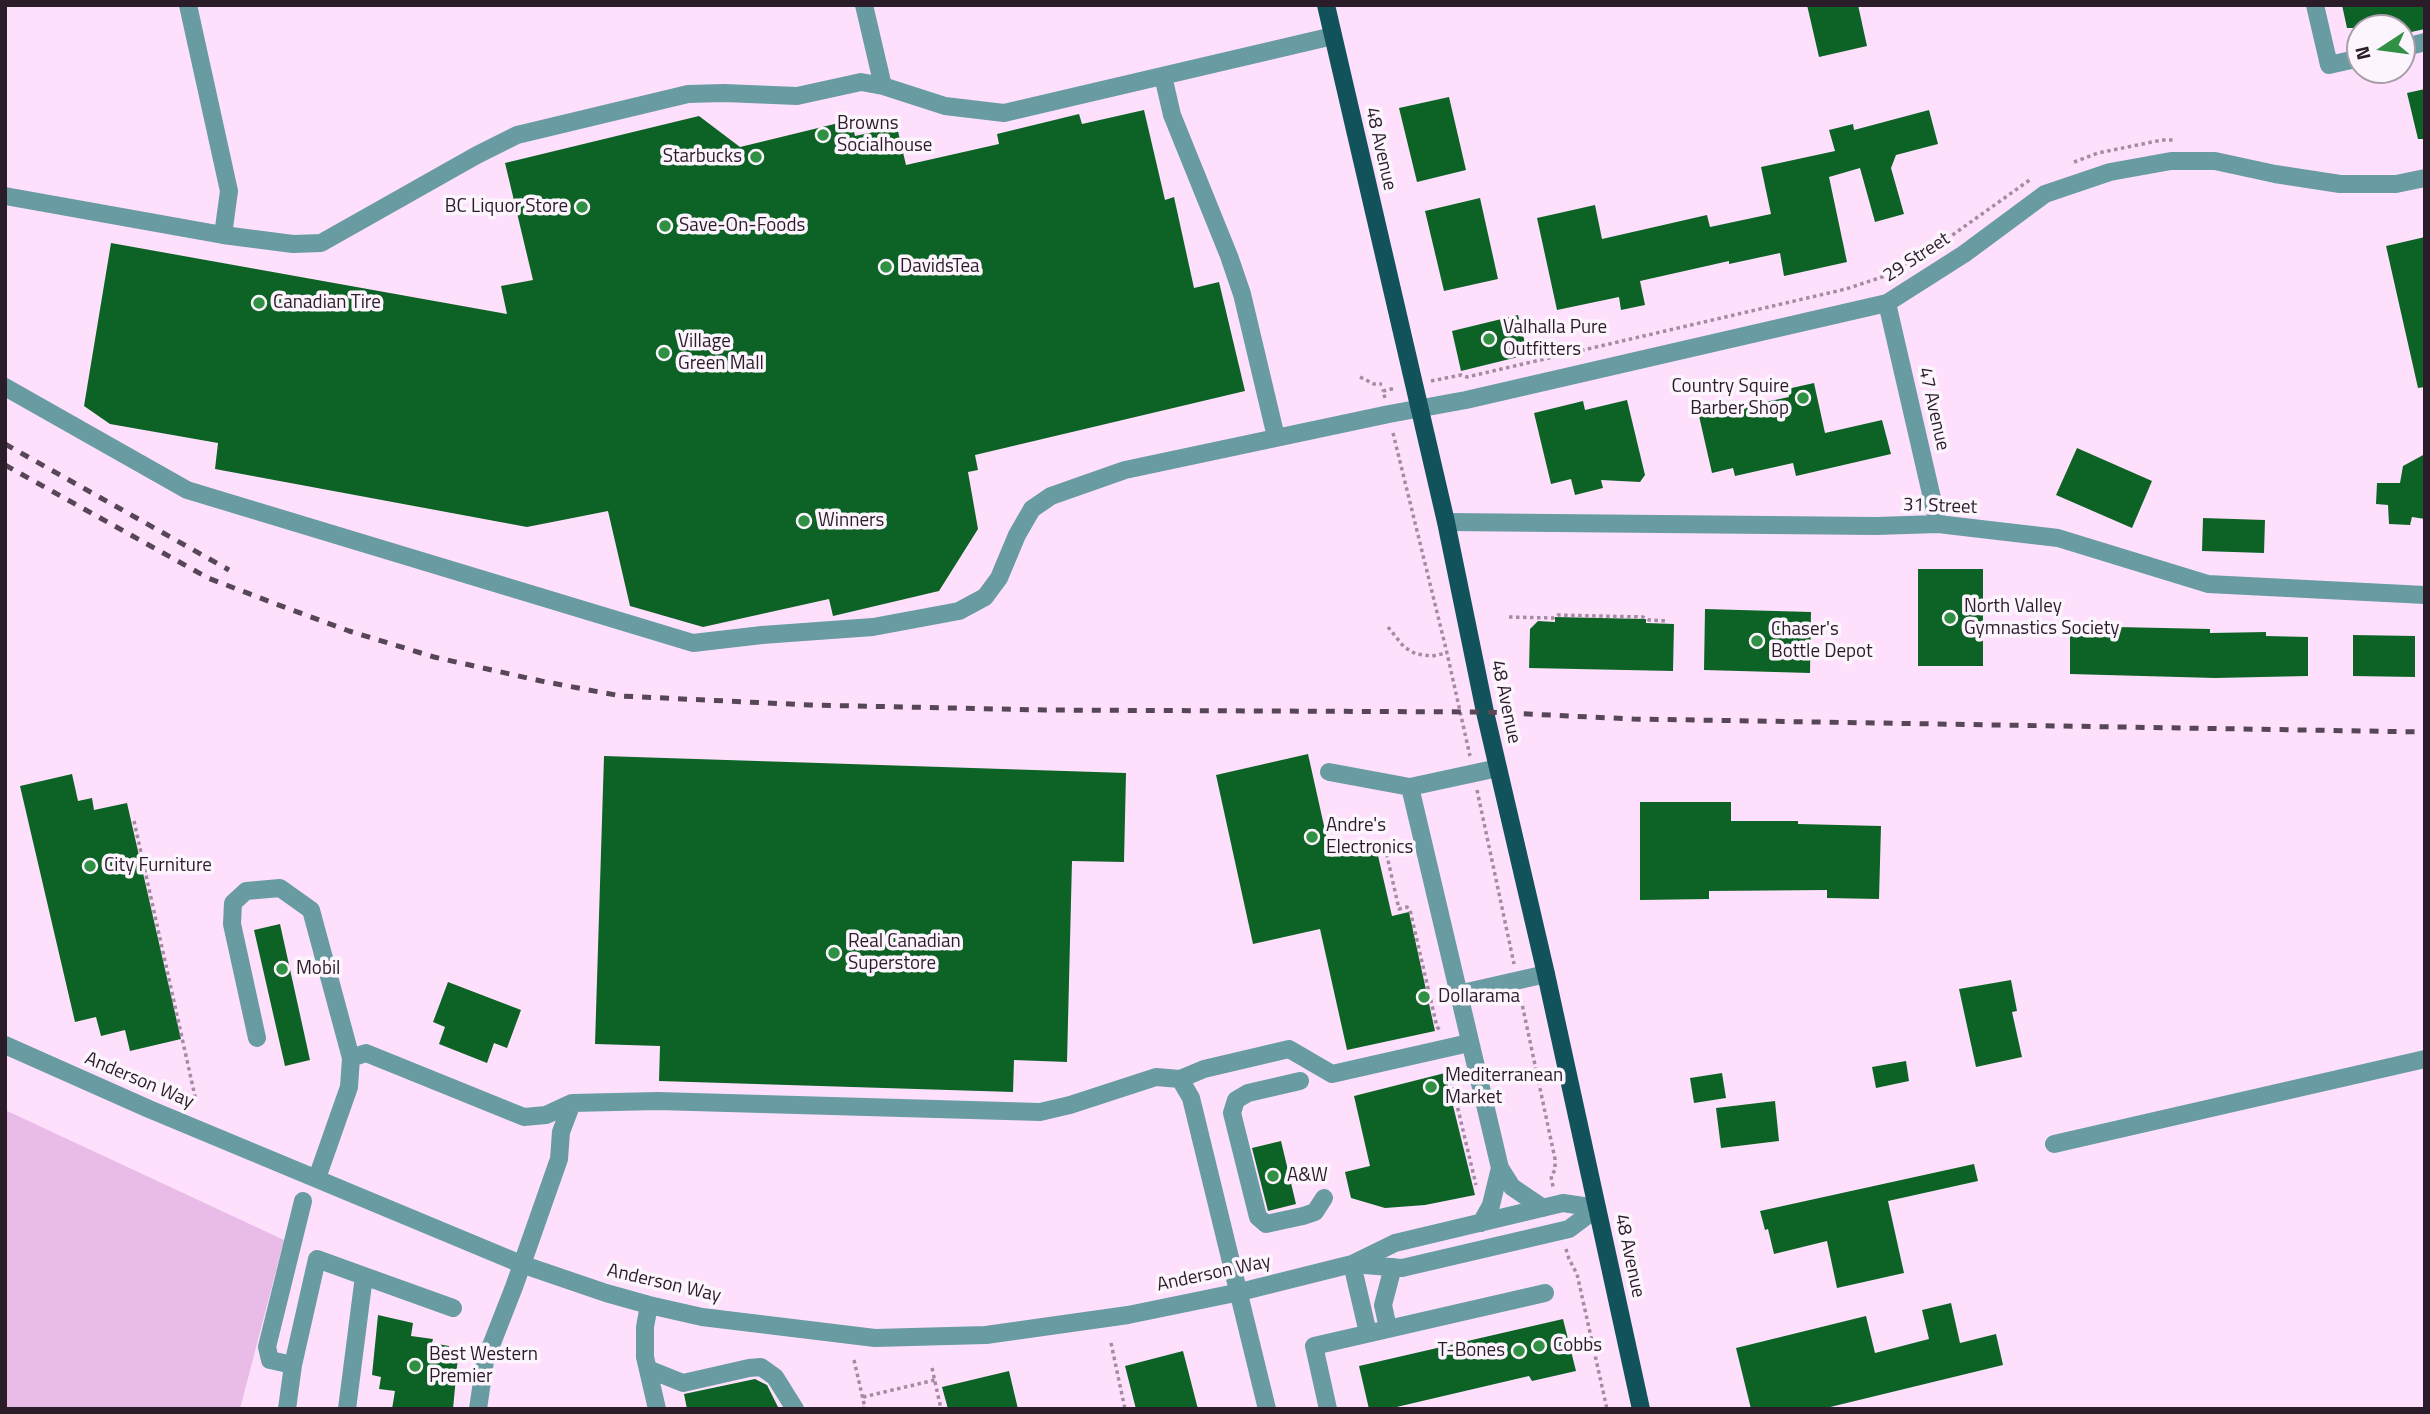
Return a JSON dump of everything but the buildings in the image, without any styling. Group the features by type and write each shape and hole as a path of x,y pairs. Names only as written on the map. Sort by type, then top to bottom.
{"main road":[{"name":"48 Avenue","path":"1326,5 1446,522 1641,1409"}],"street":[{"path":"188,5 229,191 223,235"},
{"path":"864,5 883,86"},
{"path":"2315,5 2329,65 2346,61"},
{"path":"7,197 223,235 293,244 321,243 517,135 688,94 797,96 861,82 883,86 945,106 1004,113 1333,36"},
{"path":"1163,76 1172,115 1242,294 1276,438"},
{"name":"29 Street","path":"5,387 187,490 693,643 873,627 959,611 985,597 999,578 1017,535 1032,509 1051,496 1125,470 1611,368 1887,303 1964,254 2045,194 2110,172 2171,161 2215,161 2340,184 2396,184 2425,178"},
{"name":"47 Avenue","path":"1887,303 1938,524"},
{"name":"31 Street","path":"1446,522 1876,526 1938,524 2058,538 2208,584 2425,595"},
{"path":"1329,772 1410,787 1498,768"},
{"path":"1410,787 1500,1168 1512,1187 1543,1208"},
{"path":"257,1038 232,924 233,903 246,891 280,888 311,910 351,1058 349,1087 317,1178"},
{"path":"1458,994 1546,974"},
{"path":"351,1058 366,1053 524,1117 546,1115 572,1103 658,1101 1040,1112 1156,1077 1180,1079 1204,1069 1289,1049 1332,1074 1469,1043"},
{"name":"Anderson Way","path":"5,1045 149,1109 521,1264 649,1306 702,1317 875,1338 986,1335 1128,1315 1240,1292 1352,1264 1395,1243 1563,1203 1597,1208"},
{"path":"2053,1144 2425,1059"},
{"path":"1180,1079 1191,1098 1267,1409"},
{"path":"1300,1081 1248,1093 1236,1100 1232,1113 1258,1217 1266,1224 1303,1216 1315,1212 1324,1198"},
{"path":"478,1409 485,1361 559,1159 561,1132 572,1103"},
{"path":"1481,1223 1491,1205 1500,1168"},
{"path":"293,1365 270,1360 267,1347 303,1201"},
{"name":"Anderson Way","path":"1352,1264 1402,1268 1569,1229 1597,1208"},
{"path":"287,1409 293,1365 317,1259 453,1308"},
{"path":"1352,1264 1368,1333"},
{"path":"1388,1328 1383,1305 1394,1267"},
{"path":"347,1409 364,1276"},
{"path":"1328,1409 1314,1346 1545,1293"},
{"path":"649,1306 645,1327 645,1357 657,1409"},
{"path":"648,1369 683,1383 761,1367 775,1377 796,1409"}],"path":[{"path":"1461,375 1467,377 1846,289 1882,277 1930,251 2007,194"},
{"path":"1360,377 1374,384 1382,384"},
{"path":"1397,448 1474,774 1555,1159 1555,1170 1551,1176"},
{"path":"1509,617 1553,618 1558,615 1668,621"},
{"path":"1388,627 1404,647 1416,654 1432,656 1447,653"},
{"path":"134,821 196,1101"},
{"path":"1385,847 1399,909 1407,907 1410,911 1437,1027 1440,1030"},
{"path":"1448,1067 1477,1191"},
{"path":"1569,1259 1577,1274 1607,1409"},
{"path":"1111,1343 1125,1409"},
{"path":"853,1360 865,1408 861,1409"},
{"path":"932,1368 941,1409"},
{"path":"863,1397 935,1380"}],"shaded area":[{"path":"5,1110 284,1240 240,1409 5,1409"}],"railway":[{"path":"5,444 229,570"},
{"path":"5,465 208,578 276,604 349,631 434,657 621,696 810,705 1045,710 1485,712 1633,719 2425,732"}],"place":[{"name":"Browns Socialhouse","path":"823,135"},
{"name":"Starbucks","path":"756,157"},
{"name":"BC Liquor Store","path":"582,207"},
{"name":"Save-On-Foods","path":"665,226"},
{"name":"DavidsTea","path":"886,267"},
{"name":"Canadian Tire","path":"259,303"},
{"name":"Valhalla Pure Outfitters","path":"1489,339"},
{"name":"Village Green Mall","path":"664,353"},
{"name":"Country Squire Barber Shop","path":"1803,398"},
{"name":"Winners","path":"804,521"},
{"name":"North Valley Gymnastics Society","path":"1950,618"},
{"name":"Chaser's Bottle Depot","path":"1757,641"},
{"name":"Andre's Electronics","path":"1312,837"},
{"name":"City Furniture","path":"90,866"},
{"name":"Real Canadian Superstore","path":"834,953"},
{"name":"Mobil","path":"282,969"},
{"name":"Dollarama","path":"1424,997"},
{"name":"Mediterranean Market","path":"1431,1087"},
{"name":"A&W","path":"1273,1176"},
{"name":"Cobbs","path":"1539,1346"},
{"name":"T-Bones","path":"1519,1351"},
{"name":"Best Western Premier","path":"415,1366"}]}
